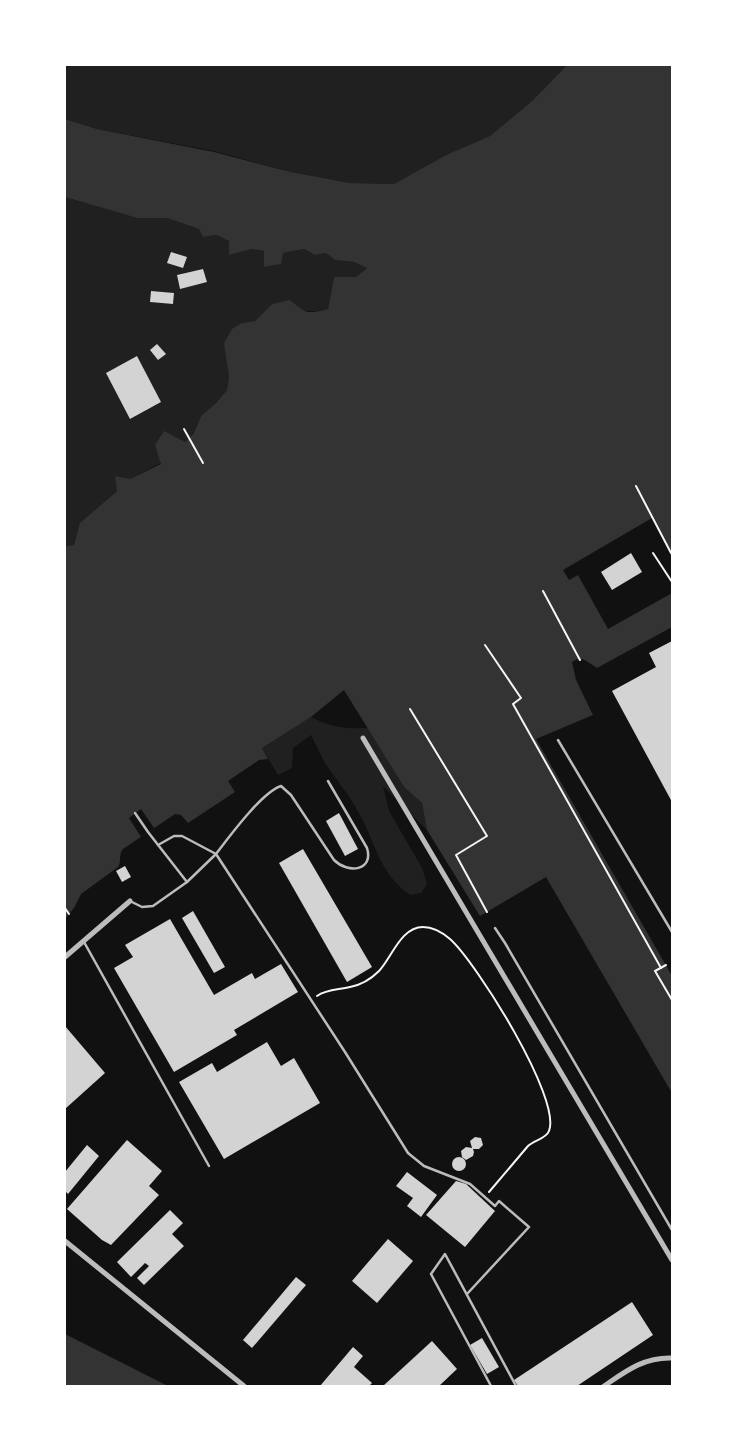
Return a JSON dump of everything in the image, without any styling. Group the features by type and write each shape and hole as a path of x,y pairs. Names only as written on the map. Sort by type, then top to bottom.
{"street":[{"path":"363,738 672,1260"},
{"path":"65,958 130,901"},
{"path":"65,1240 244,1386"},
{"path":"604,1386 636,1365 651,1360 672,1358"}],"lane":[{"path":"558,740 672,932"},
{"path":"130,901 142,907 153,906 187,882 216,854 260,802 275,788 281,786 291,795 334,860 341,866 350,869 360,868 368,861 370,856 328,781"},
{"path":"136,813 187,882"},
{"path":"158,845 174,836 182,836 216,854 408,1153 424,1166 470,1184 495,1206 499,1201 528,1227 467,1294"},
{"path":"495,928 672,1230"},
{"path":"83,941 209,1166"},
{"path":"492,1386 432,1274 445,1254 516,1386"}],"path":[{"path":"184,429 203,462"},
{"path":"636,486 671,553"},
{"path":"653,553 672,582"},
{"path":"543,591 580,660"},
{"path":"485,645 521,698 513,704 661,968"},
{"path":"410,709 487,836 456,855 487,912"},
{"path":"65,908 69,914"},
{"path":"311,1000 321,993 332,989 350,988 363,984 379,971 406,934 415,928 422,927 439,931 457,946 480,977 520,1042 547,1102 550,1121 549,1131 544,1138 535,1140 528,1146 485,1197"},
{"path":"666,965 655,972 672,1000"}],"shaded area":[{"path":"65,65 567,65 533,100 490,136 446,155 394,184 350,183 291,172 214,151 97,129 65,119"},
{"path":"567,65 672,65 672,559 671,553 652,518 563,570 569,580 578,575 608,629 672,593 672,627 597,668 583,659 579,661 577,659 572,662 576,680 593,715 536,739 672,976 672,1093 546,877 480,916 427,830 422,803 404,787 344,690 311,717 262,748 268,759 259,760 228,781 235,792 188,823 181,815 175,814 123,849 118,867 81,894 74,908 65,919 65,546 74,545 80,523 117,491 115,476 130,479 161,464 155,445 164,431 185,442 194,433 201,416 227,390 229,377 224,343 232,329 242,323 255,321 272,304 290,300 307,312 328,309 334,277 356,277 367,268 354,262 335,260 326,253 315,255 304,249 283,253 281,264 264,267 264,251 252,249 229,255 229,241 216,235 203,237 199,229 167,218 137,218 65,197 65,119 97,129 214,152 291,172 350,183 394,184 446,155 490,136 533,100"},
{"path":"65,197 137,218 167,218 199,229 203,237 216,235 229,241 229,255 252,249 264,251 264,267 283,253 304,249 315,255 326,253 335,260 354,262 367,268 356,277 334,277 328,309 307,311 272,304 255,321 242,323 227,361 229,377 227,390 201,416 194,433 161,463 130,479 81,523 74,545 65,546","holes":["203,269 207,282 180,288 177,275","151,291 174,293 173,304 150,302","137,356 161,402 131,419 106,373"]},
{"path":"311,717 326,724 339,727 369,728 404,787 422,803 427,830 383,786 389,811 422,868 427,884 421,893 410,895 390,876 378,855 363,820 349,796 325,763 311,735 293,748 292,768 278,775 262,748"},
{"path":"65,1334 168,1386 65,1386"}],"pier":[{"path":"141,809 154,828 141,837 129,818"}],"building":[{"path":"171,252 187,257 183,268 167,263"},
{"path":"203,269 207,282 180,289 177,275"},
{"path":"151,291 174,293 173,304 150,302"},
{"path":"157,344 166,354 158,360 150,350"},
{"path":"137,356 161,402 130,419 106,373"},
{"path":"631,553 642,572 612,590 601,572"},
{"path":"672,641 672,802 612,691 656,667 649,653"},
{"path":"339,813 358,849 345,856 326,821"},
{"path":"303,849 372,967 347,982 279,863"},
{"path":"125,866 131,877 122,882 116,871"},
{"path":"193,911 225,967 214,973 182,918"},
{"path":"170,919 214,995 252,973 255,979 281,964 298,992 234,1030 237,1035 174,1072 114,968 133,957 125,945"},
{"path":"65,1026 105,1073 65,1109"},
{"path":"267,1042 281,1066 294,1058 320,1103 224,1159 179,1082 212,1063 217,1072"},
{"path":"475,1137 481,1138 483,1145 479,1149 473,1149 473,1156 466,1160 462,1157 461,1151 466,1147 472,1148 470,1141"},
{"path":"127,1140 162,1171 149,1186 159,1195 111,1245 102,1240 67,1209"},
{"path":"87,1145 99,1156 68,1194 65,1191 65,1172"},
{"path":"459,1157 464,1159 466,1164 464,1169 459,1171 454,1169 452,1164 454,1159"},
{"path":"407,1172 437,1195 421,1217 407,1206 413,1198 396,1186"},
{"path":"456,1181 466,1184 495,1211 465,1247 426,1215"},
{"path":"170,1210 183,1223 172,1234 184,1246 144,1285 137,1278 149,1266 145,1263 131,1277 117,1262"},
{"path":"388,1239 413,1261 377,1303 352,1281"},
{"path":"296,1277 306,1285 252,1348 243,1340"},
{"path":"632,1302 653,1335 577,1386 518,1386 514,1380"},
{"path":"482,1338 499,1367 487,1374 470,1345"},
{"path":"432,1341 457,1369 439,1386 383,1386"},
{"path":"353,1347 363,1356 354,1367 372,1383 369,1386 320,1386"}]}
